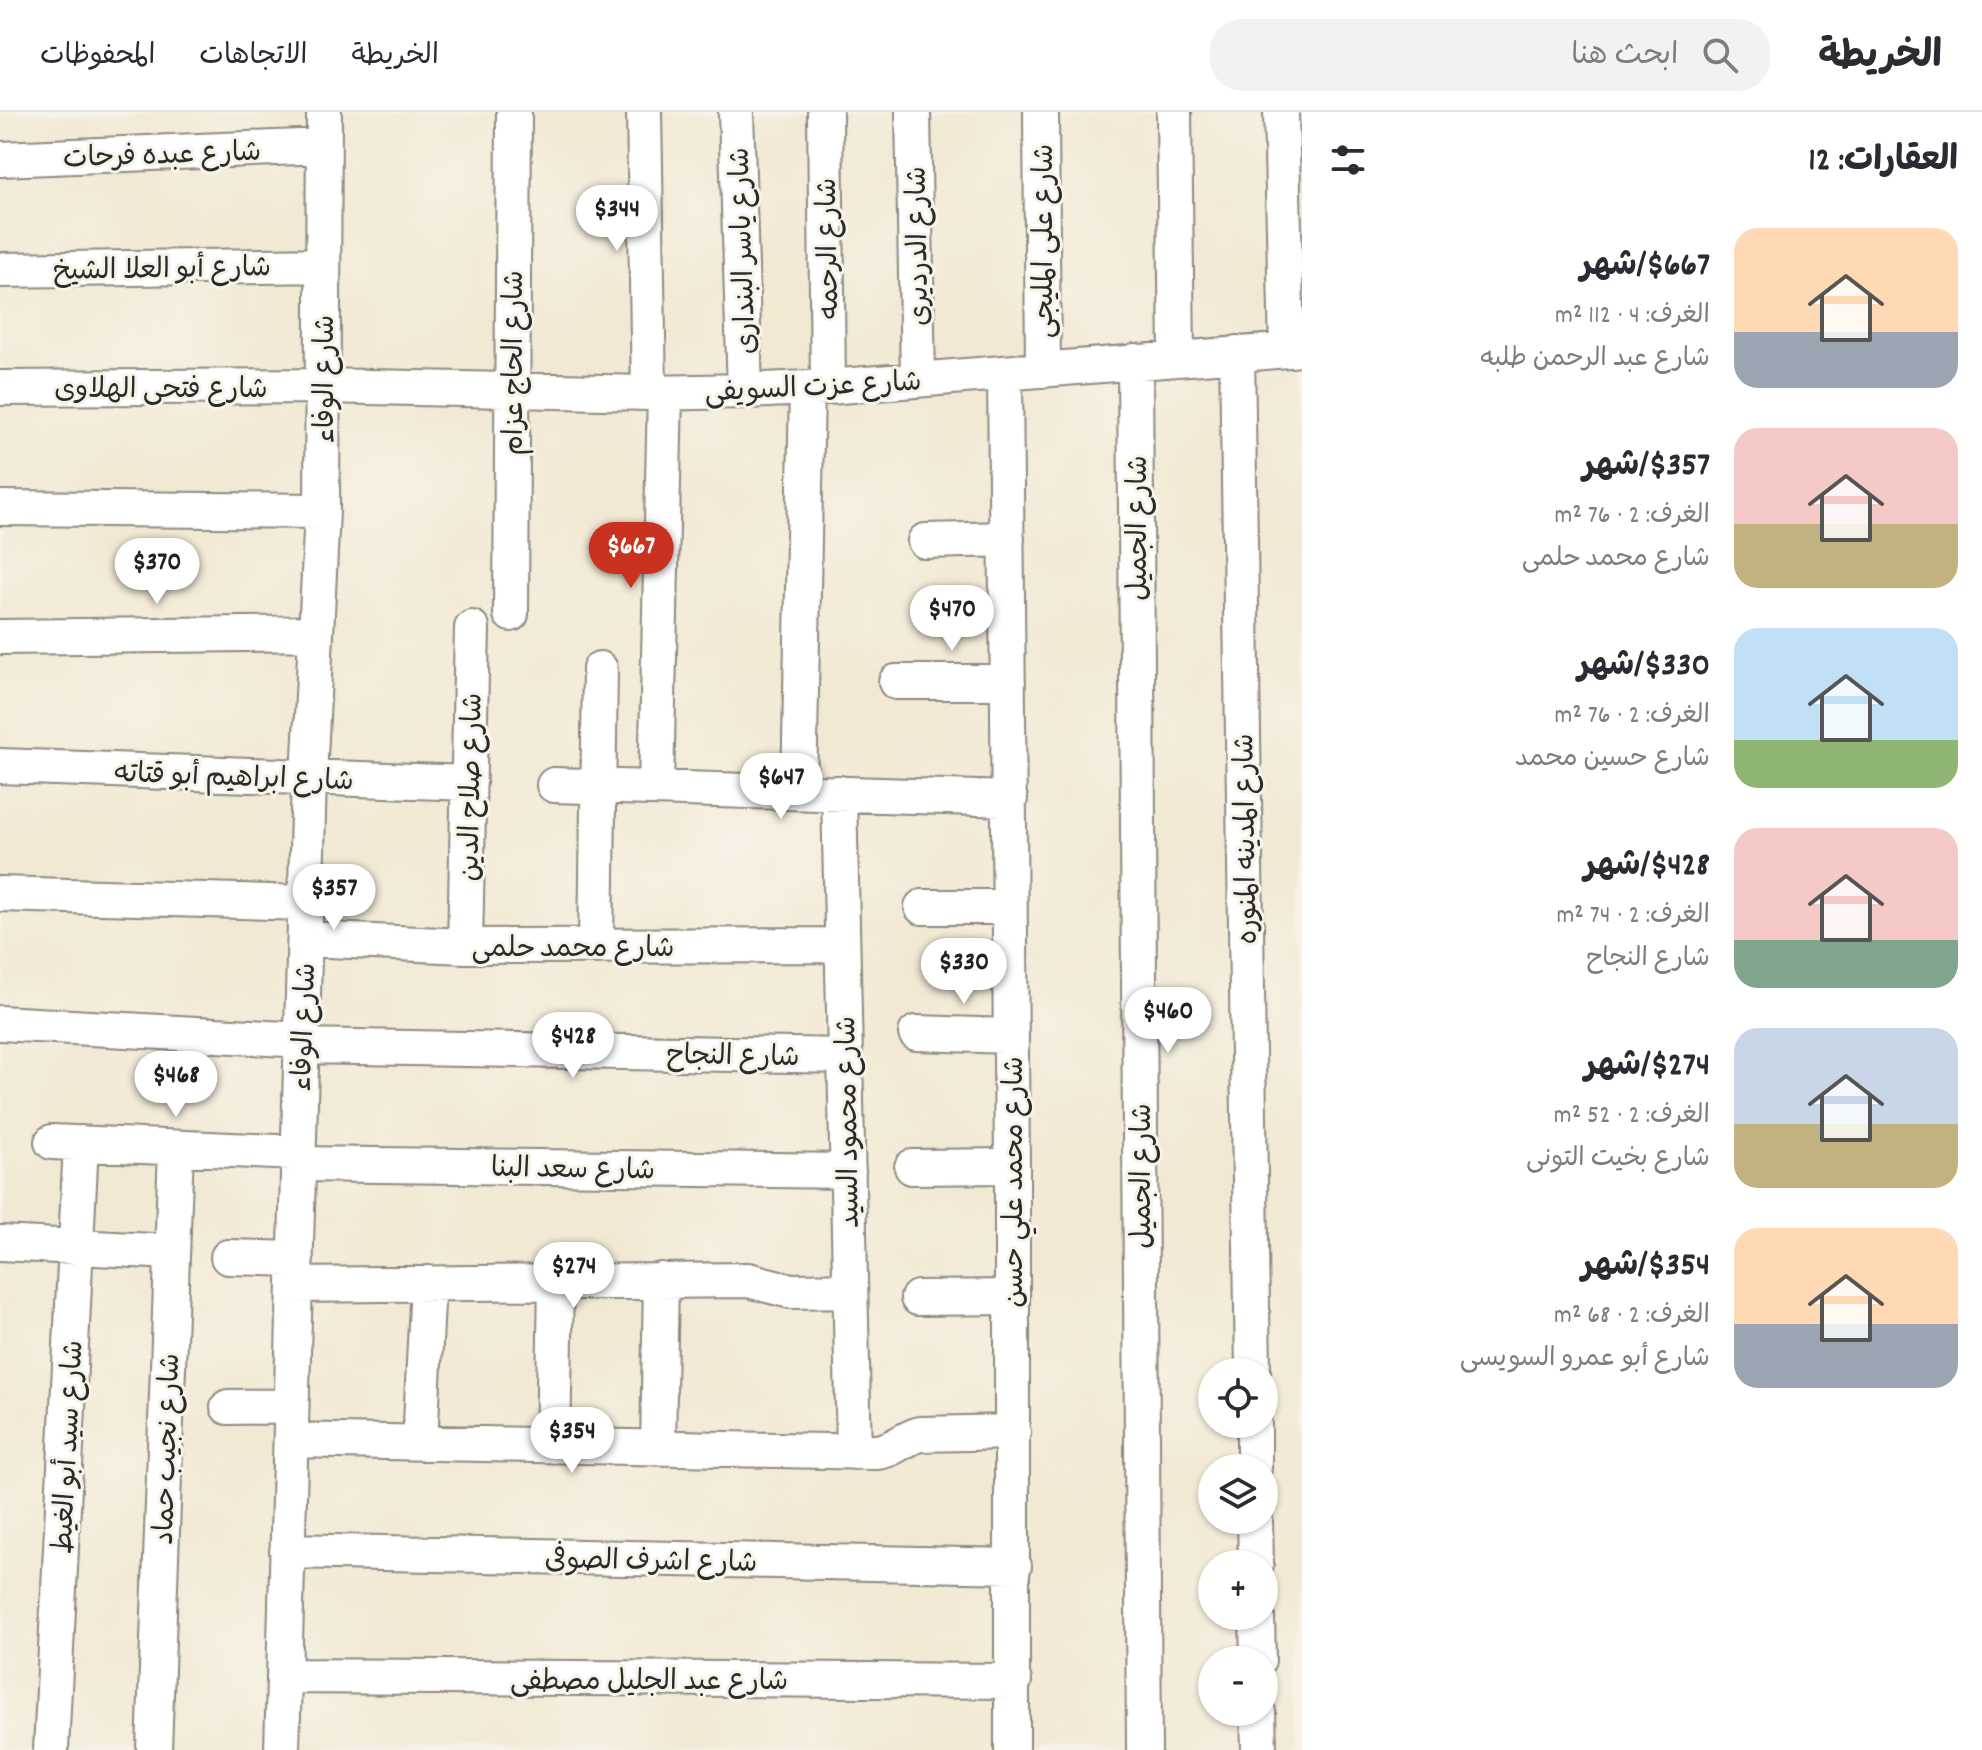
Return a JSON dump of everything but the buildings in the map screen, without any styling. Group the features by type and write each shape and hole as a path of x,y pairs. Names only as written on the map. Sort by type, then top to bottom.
{"street":[{"name":"شارع الوفاء","path":"282,1750 309,778 322,511 324,112"},
{"name":"شارع الحاج عزام","path":"511,614 514,112"},
{"path":"644,112 657,393 656,788"},
{"name":"شارع ياسر البندارى","path":"736,112 745,391"},
{"name":"شارع الرحمه","path":"799,792 817,388 825,112"},
{"name":"شارع الدرديرى","path":"913,112 918,380"},
{"name":"شارع على المليجى","path":"1041,112 1043,370"},
{"path":"1174,112 1177,357"},
{"path":"1281,112 1294,350"},
{"name":"شارع عبده فرحات","path":"0,159 324,146"},
{"name":"شارع أبو العلا الشيخ","path":"0,270 323,265"},
{"name":"شارع عزت السويفى","path":"323,386 657,393 745,391 1294,350"},
{"name":"شارع المدينه المنوره","path":"1237,353 1253,1358"},
{"name":"شارع الجميل","path":"1135,361 1144,1750"},
{"name":"شارع محمد علي حسن","path":"1005,373 1012,1166 1012,1750"},
{"name":"شارع فتحى الهلاوى","path":"0,388 323,386"},
{"path":"0,508 322,511"},
{"path":"925,541 1007,539"},
{"name":"شارع صلاح الدين","path":"465,946 472,628"},
{"path":"0,637 316,633"},
{"path":"596,946 600,669"},
{"path":"896,682 1008,682"},
{"name":"شارع ابراهيم أبو قتاته","path":"0,766 469,783"},
{"path":"554,785 1010,799"},
{"name":"شارع محمود السيد","path":"839,793 854,1452"},
{"path":"0,894 305,903"},
{"path":"922,907 1010,907"},
{"name":"شارع محمد حلمى","path":"305,939 465,946 842,945"},
{"name":"شارع النجاح","path":"0,1023 286,1039 302,1046 845,1056"},
{"path":"916,1033 1011,1036"},
{"name":"شارع سعد البنا","path":"67,1143 298,1158 848,1171"},
{"name":"شارع سيد أبو الغيط","path":"51,1750 76,1247 67,1143"},
{"name":"شارع نجيب حماد","path":"154,1750 176,1148"},
{"path":"912,1167 1012,1166"},
{"path":"0,1243 172,1252"},
{"path":"228,1257 295,1272 428,1283 748,1280 791,1291 850,1290"},
{"path":"658,1448 661,1280"},
{"path":"553,1446 556,1282"},
{"path":"420,1443 428,1283"},
{"path":"918,1298 1012,1297"},
{"path":"228,1407 291,1406"},
{"path":"291,1440 854,1452 885,1451 920,1434 1013,1432"},
{"name":"شارع اشرف الصوفى","path":"287,1551 1014,1566"},
{"name":"شارع عبد الجليل مصطفى","path":"284,1676 1014,1681"},
{"path":"1258,1726 1259,1750"}]}
